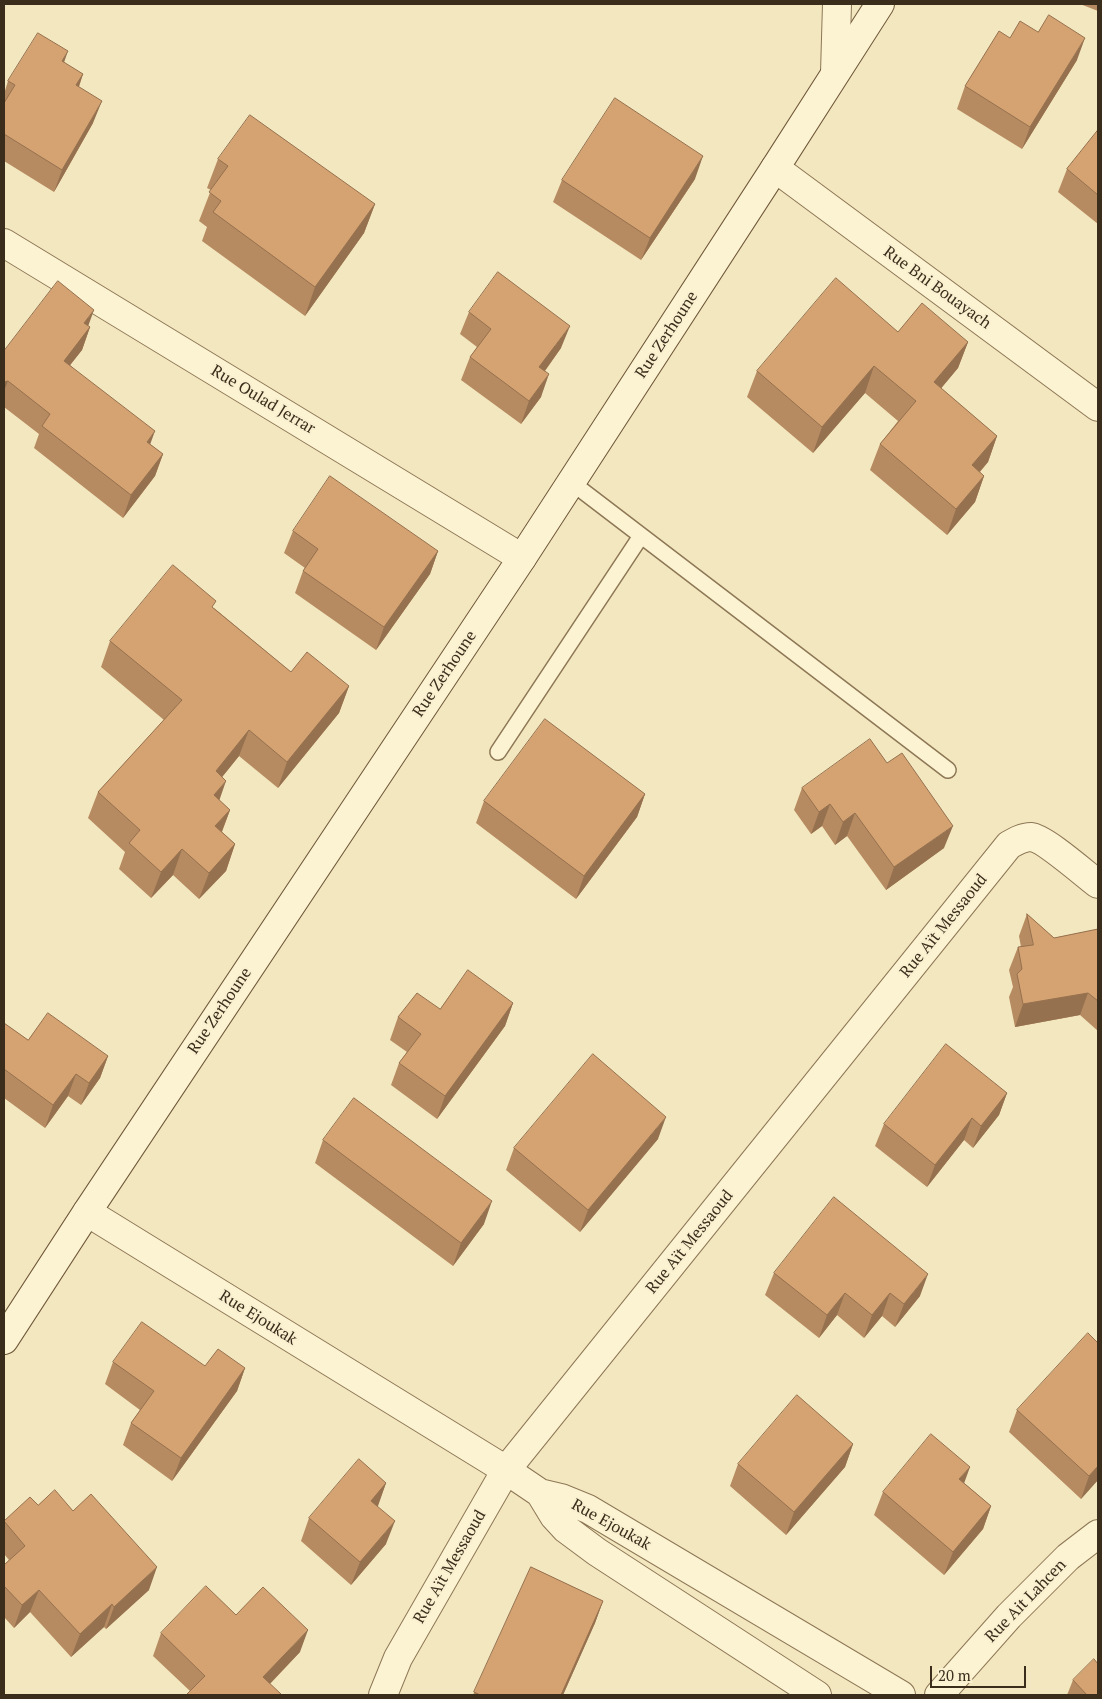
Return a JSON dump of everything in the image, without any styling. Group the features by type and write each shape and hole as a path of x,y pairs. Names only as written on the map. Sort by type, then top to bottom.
{"street":[{"path":"835,73 837,4"},
{"name":"Rue Zerhoune","path":"4,1340 522,558 880,4"},
{"name":"Rue Bni Bouayach","path":"775,168 1098,407"},
{"name":"Rue Oulad Jerrar","path":"4,243 522,558"},
{"name":"Rue Aït Messaoud","path":"383,1695 398,1658 506,1470 1009,845 1022,838 1033,837 1046,844 1098,884"},
{"name":"Rue Ejoukak","path":"87,1212 506,1470 540,1493 562,1498 588,1509 900,1695"},
{"name":"Rue Ejoukak","path":"540,1493 554,1516 566,1529 597,1552 817,1695"},
{"name":"Rue Ait Lahcen","path":"939,1695 1009,1616 1068,1557 1098,1534"}],"lane":[{"path":"571,482 948,770"},
{"path":"498,752 641,536"}],"building":[{"path":"1049,15 1085,38 1030,127 965,86 999,31 1010,38 1020,21 1038,32"},
{"path":"38,33 68,51 62,61 83,74 76,85 102,101 62,170 4,134 4,103 15,85 8,81"},
{"path":"615,98 703,156 650,238 562,180"},
{"path":"250,115 375,204 315,287 213,212 221,201 209,192 228,166 218,159"},
{"path":"1098,130 1098,195 1067,169"},
{"path":"498,272 570,326 539,367 549,374 529,401 470,357 491,329 469,312"},
{"path":"836,278 898,332 922,303 968,342 934,382 997,436 972,465 984,476 956,509 880,444 916,401 874,366 822,427 757,371"},
{"path":"58,281 94,310 84,323 90,327 64,361 155,431 147,442 163,454 131,495 42,426 50,414 8,381 4,382 4,351"},
{"path":"330,476 438,551 384,627 303,571 318,549 293,531"},
{"path":"173,565 216,601 212,607 291,672 307,652 349,686 287,762 249,730 216,771 226,781 214,795 230,810 215,826 235,844 209,873 182,849 161,872 129,843 140,830 98,792 182,700 110,641"},
{"path":"545,719 645,794 584,876 484,801"},
{"path":"870,739 887,763 902,753 953,826 894,867 855,813 843,822 830,804 819,812 802,788"},
{"path":"1027,914 1054,938 1098,929 1098,1001 1088,993 1023,1004 1017,974 1022,969 1018,947 1033,945"},
{"path":"468,970 513,1003 445,1096 399,1063 421,1034 398,1017 417,993 440,1009"},
{"path":"48,1013 108,1056 89,1083 76,1074 53,1105 4,1069 4,1023 28,1040"},
{"path":"946,1044 1007,1093 981,1126 972,1118 935,1165 884,1124"},
{"path":"593,1054 666,1117 588,1210 514,1148"},
{"path":"354,1098 492,1201 461,1243 323,1140"},
{"path":"834,1197 928,1274 904,1304 890,1293 872,1315 845,1293 827,1315 774,1273"},
{"path":"142,1322 205,1366 218,1349 245,1368 181,1458 131,1423 154,1391 113,1362"},
{"path":"1088,1333 1098,1343 1098,1466 1089,1476 1017,1410"},
{"path":"797,1395 853,1444 794,1512 738,1464"},
{"path":"931,1434 970,1467 959,1479 991,1506 953,1552 883,1492"},
{"path":"359,1459 386,1483 371,1501 395,1521 360,1562 309,1518"},
{"path":"55,1490 73,1511 91,1494 157,1567 114,1607 112,1604 80,1634 39,1590 22,1605 4,1586 4,1565 25,1546 4,1521 30,1497 38,1505"},
{"path":"531,1567 603,1601 561,1695 480,1695 474,1692"},
{"path":"206,1586 236,1615 263,1587 308,1630 263,1677 282,1695 186,1695 205,1676 161,1633"},
{"path":"1094,1659 1098,1664 1098,1695 1087,1695 1073,1680"}]}
